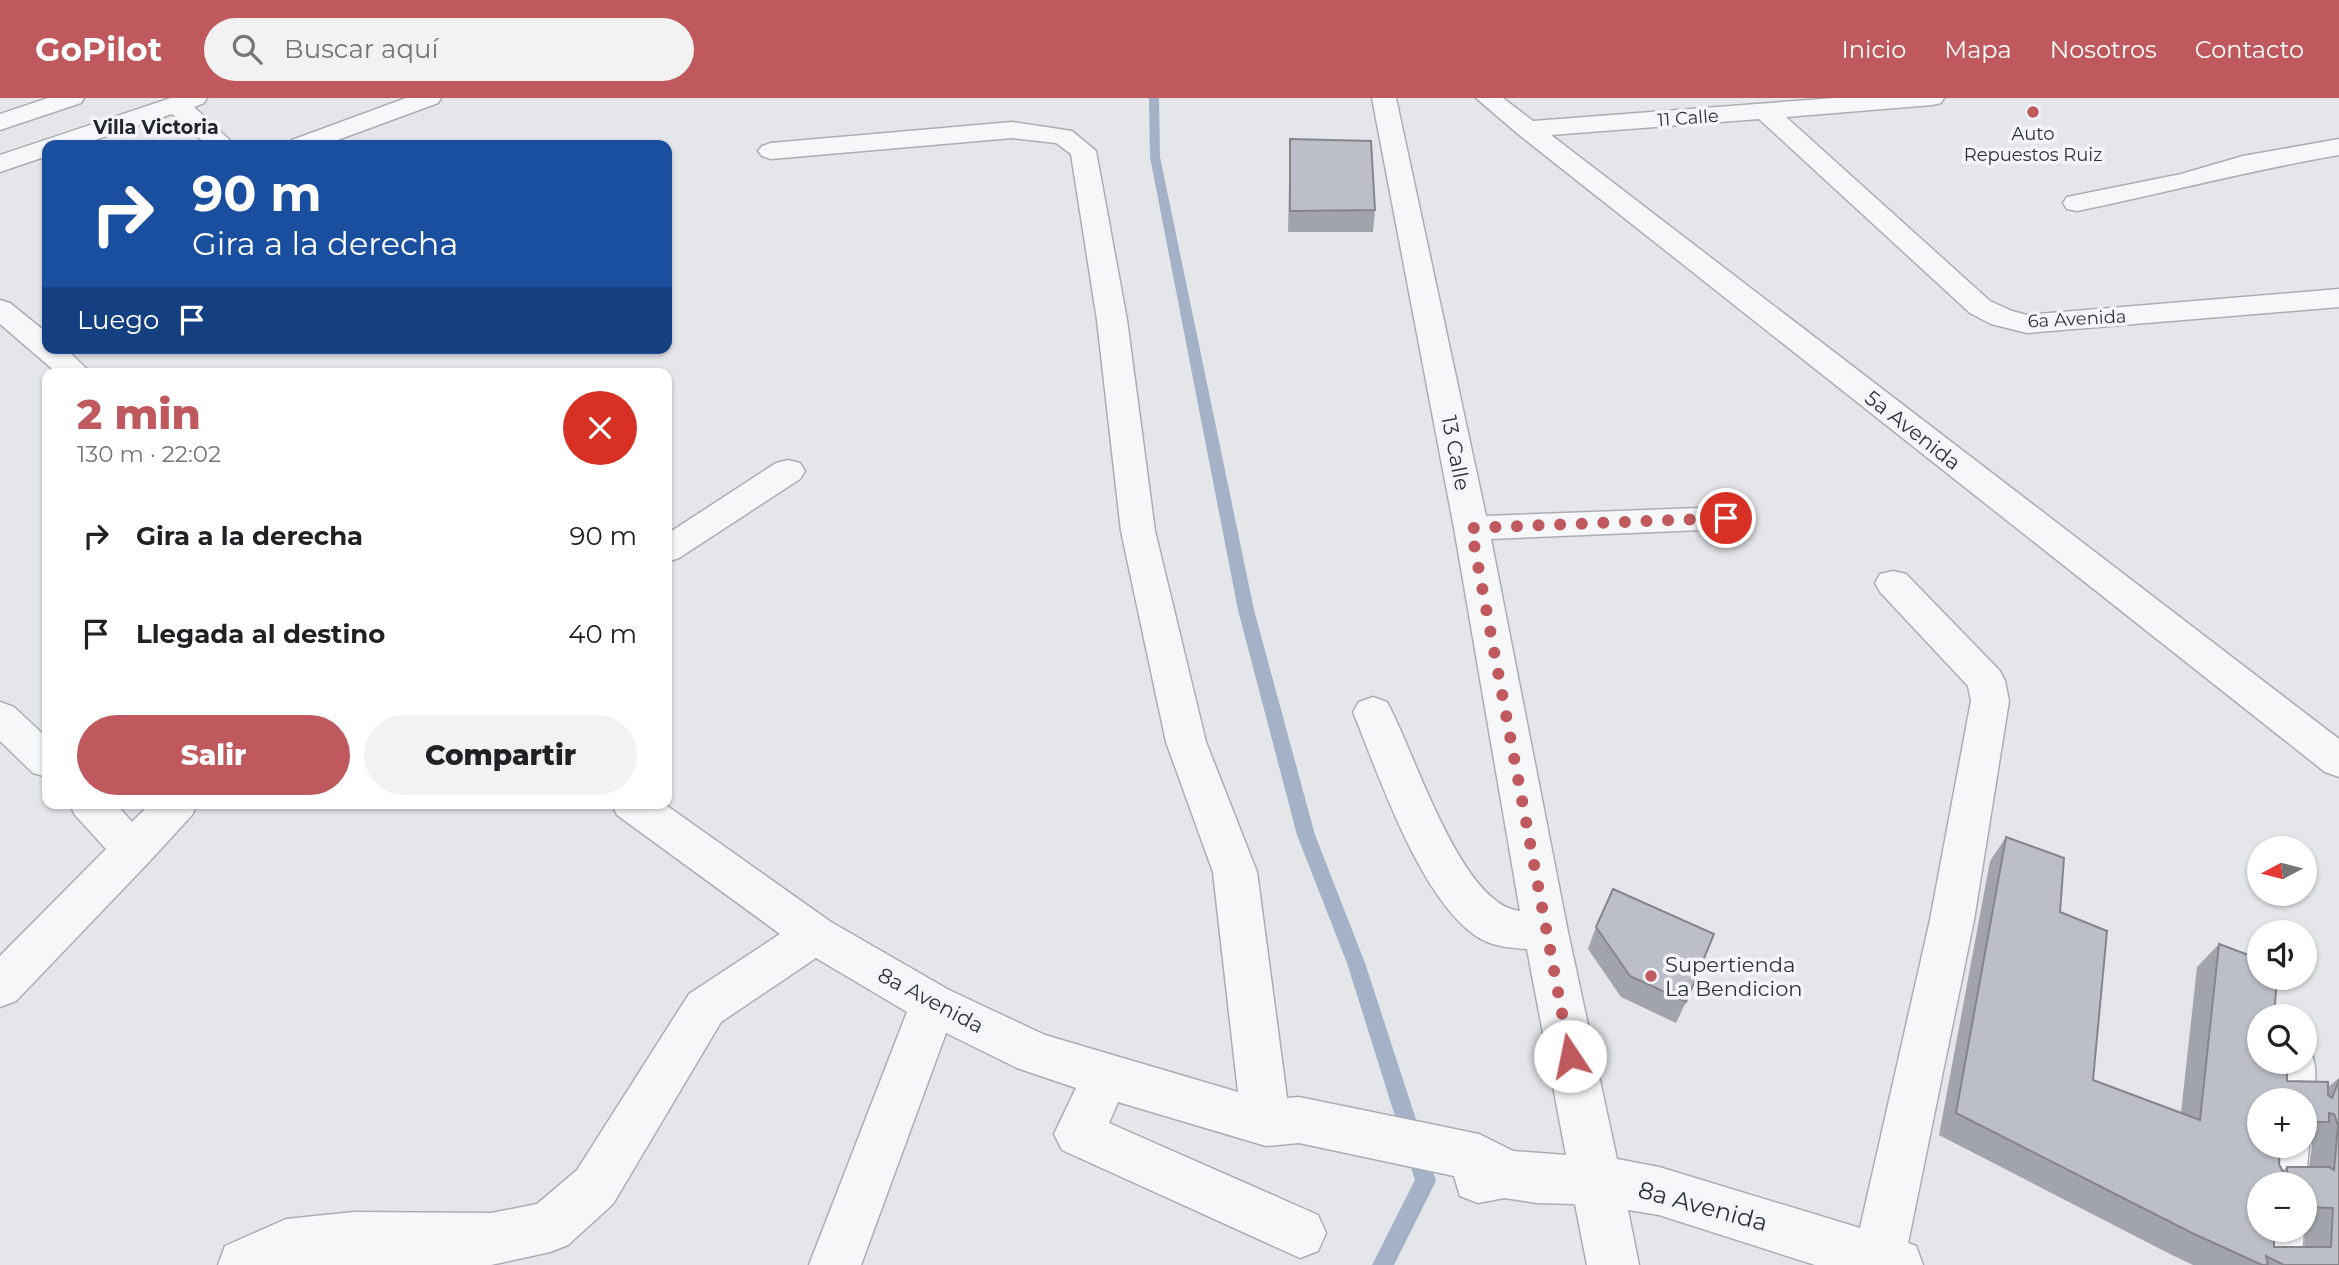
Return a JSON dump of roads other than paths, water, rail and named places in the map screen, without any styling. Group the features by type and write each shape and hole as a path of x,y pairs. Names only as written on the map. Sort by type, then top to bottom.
{"street":[{"path":"0,122 72,98"},
{"path":"316,140 429,98"},
{"name":"13 Calle","path":"1384,98 1471,528 1546,932 1613,1265"},
{"name":"5a Avenida","path":"1490,98 1527,130 2339,761"},
{"path":"1584,98 1618,123"},
{"name":"11 Calle","path":"1527,130 1932,98"},
{"path":"71,140 186,101 218,140"},
{"name":"6a Avenida","path":"1766,113 1980,307 2002,318 2027,324 2339,298"},
{"path":"771,151 1012,130 1063,136 1083,151 1112,320 1138,531 1186,742 1236,872 1292,1130"},
{"path":"2077,204 2185,181 2243,164 2339,147"},
{"path":"0,164 42,150"},
{"path":"0,309 42,344"},
{"path":"53,354 70,368"},
{"path":"672,547 788,471"},
{"path":"1471,528 1726,518"},
{"path":"1888,1261 1990,701 1986,681 1894,583"},
{"path":"1373,712 1433,849 1462,896 1493,924 1546,932"},
{"path":"0,717 42,757"},
{"path":"97,809 133,851"},
{"path":"0,987 172,809"},
{"name":"8a Avenida","path":"640,809 815,935 933,1004 1034,1053 1292,1130 1536,1179 1595,1180 1659,1191 1888,1261"},
{"path":"244,1265 286,1245 354,1238 491,1239 550,1227 595,1187 705,1008 815,935"},
{"path":"835,1265 933,1004"},
{"path":"1106,1076 1079,1134 1300,1233"},
{"path":"2276,1265 2277,1242"}],"waterway":[{"path":"1154,98 1155,157 1246,610 1306,835 1356,963 1426,1181 1383,1265"}],"place":[{"name":"Auto Repuestos Ruiz","path":"2033,112"},
{"name":"Supertienda La Bendicion","path":"1651,976"}],"district":[{"name":"Villa Victoria","path":"156,127"}]}
